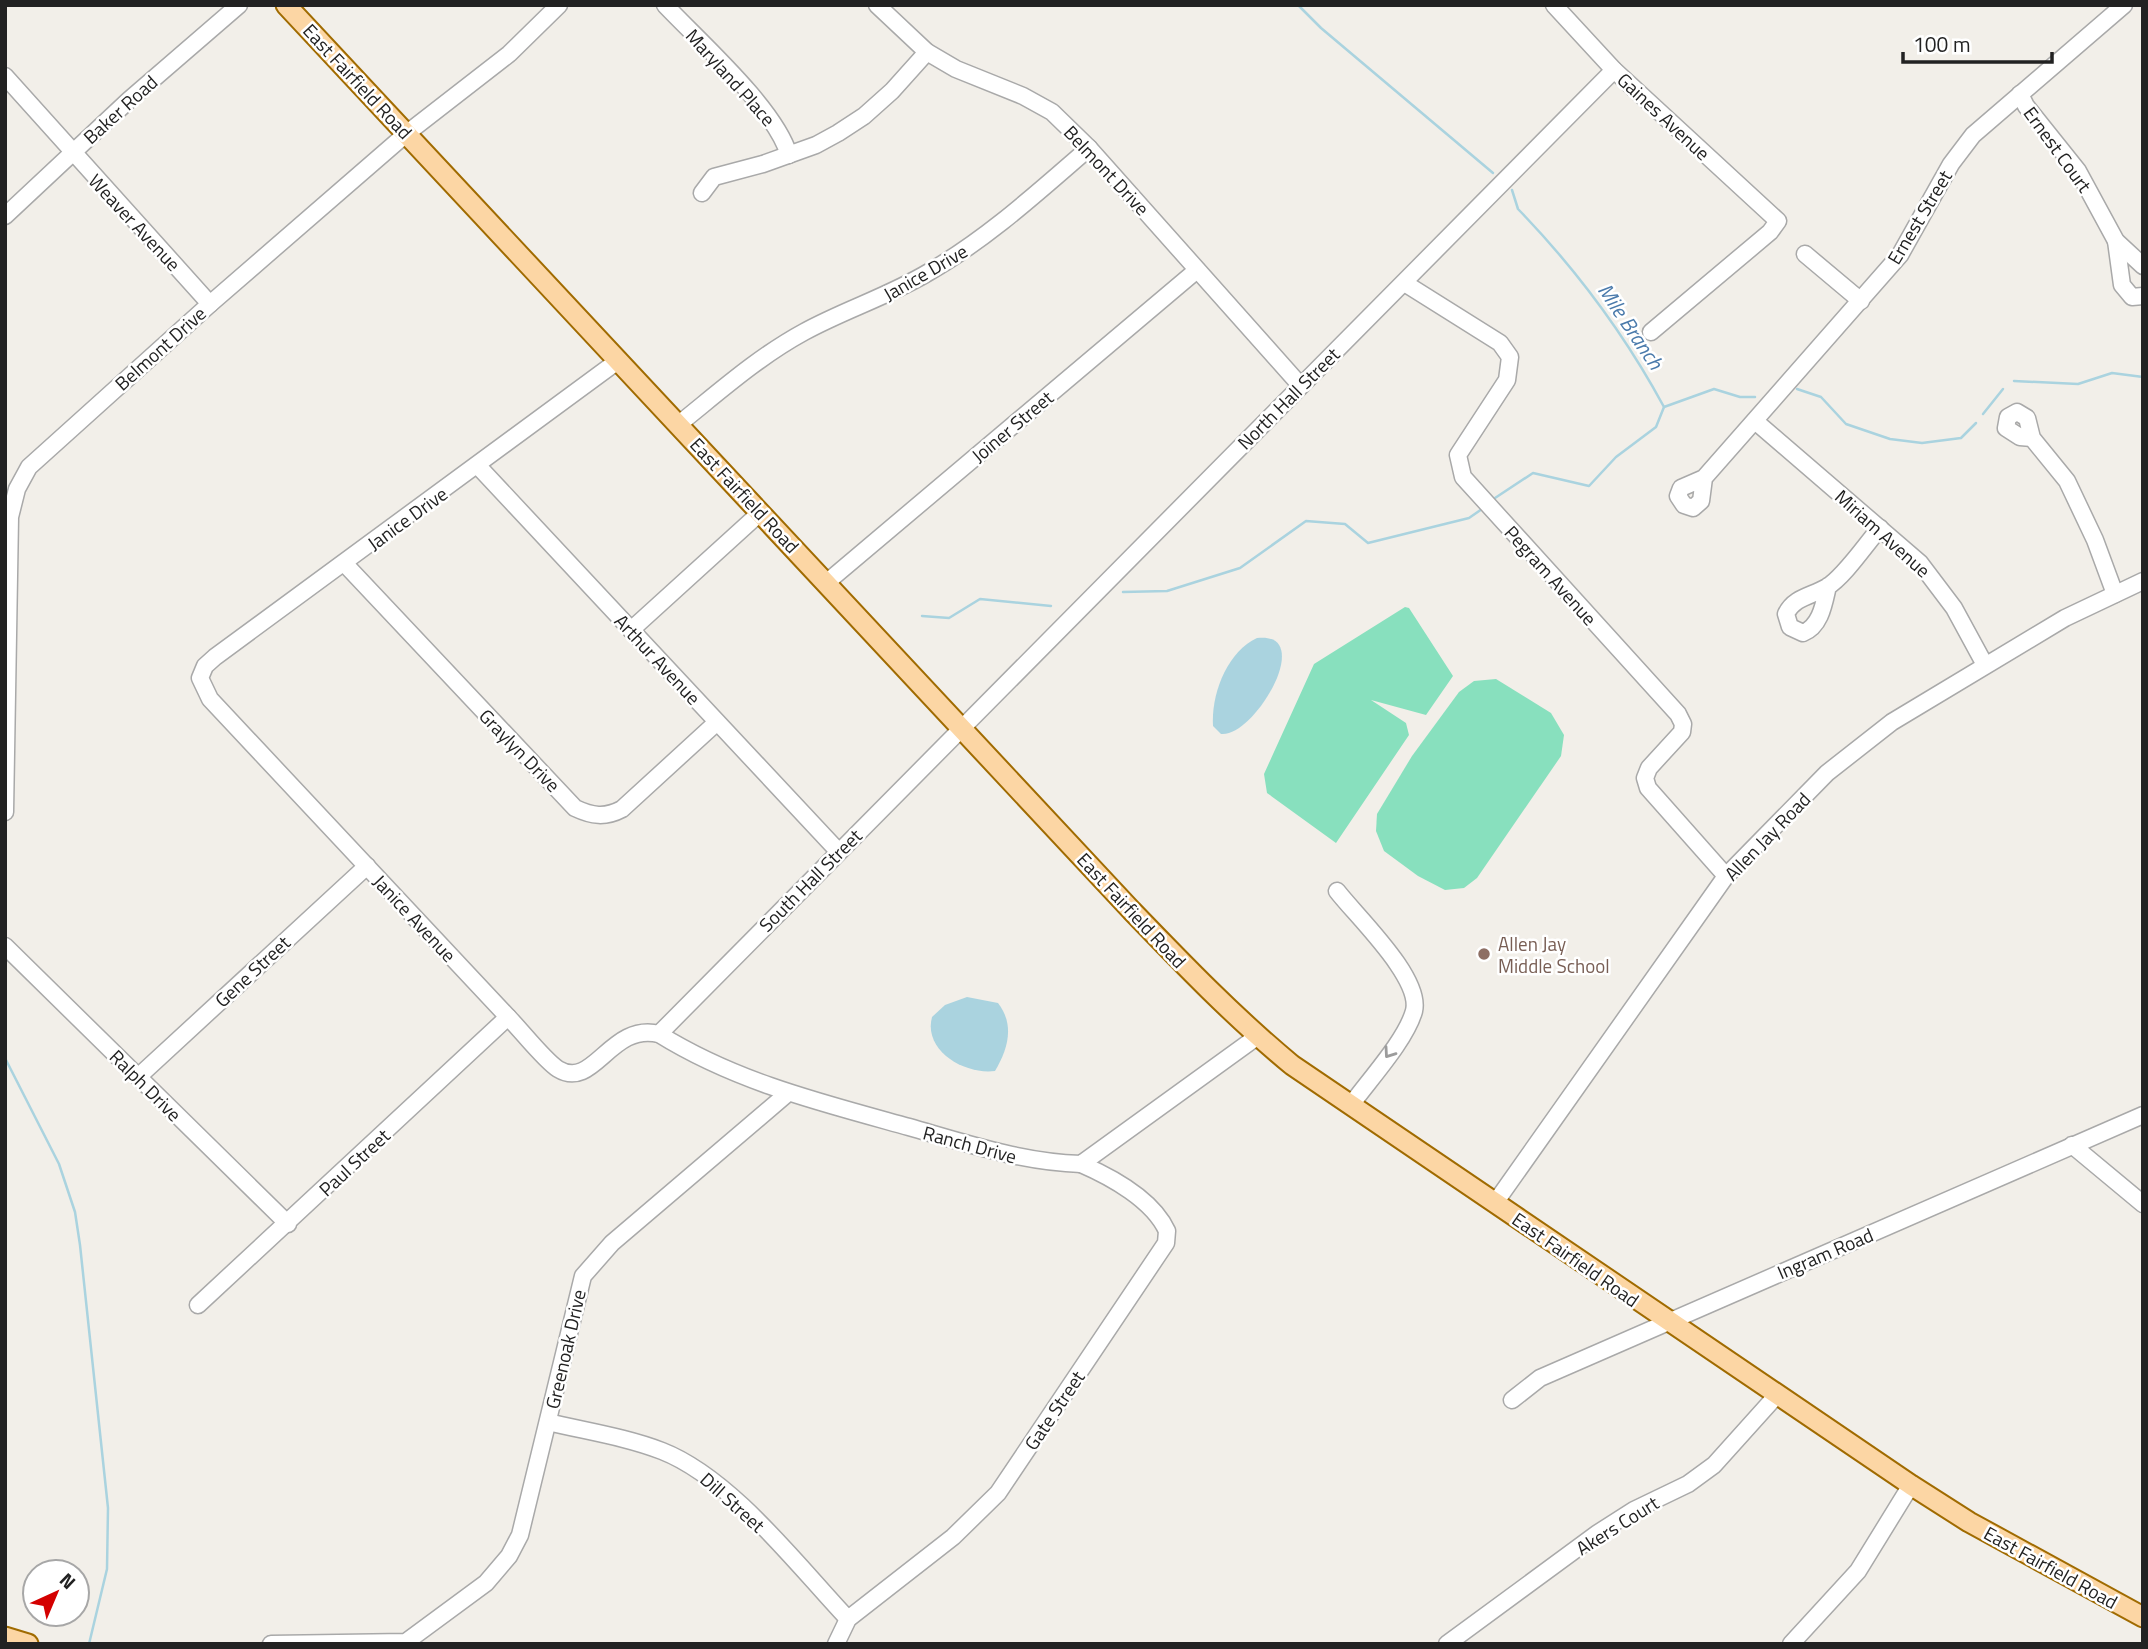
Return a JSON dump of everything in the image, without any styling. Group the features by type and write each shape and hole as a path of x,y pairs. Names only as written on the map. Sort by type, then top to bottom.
{"main road":[{"name":"East Fairfield Road","path":"286,5 1140,919 1258,1037 1292,1065 1776,1396 1969,1522 2143,1617"},
{"path":"5,1637 28,1644"}],"street":[{"name":"Baker Road","path":"5,216 239,5"},
{"name":"Belmont Drive","path":"5,812 10,517 17,489 29,467 210,304 407,134 509,54 559,5"},
{"name":"Maryland Place","path":"665,5 757,103 778,130 789,155"},
{"name":"Belmont Drive","path":"877,5 927,52 956,69 1023,96 1052,112 1089,148 1300,385"},
{"name":"Gaines Avenue","path":"1554,5 1614,70 1779,221 1770,232 1651,332"},
{"name":"Ernest Street","path":"1704,478 1900,255 1951,164 1973,135 2124,5"},
{"path":"702,193 714,177 816,145 864,116 927,52"},
{"name":"North Hall Street","path":"964,728 975,713 1300,385 1406,284 1614,70"},
{"name":"Weaver Avenue","path":"5,76 210,304"},
{"name":"Ernest Court","path":"2020,94 2026,106 2078,171 2116,241 2143,266"},
{"name":"Janice Drive","path":"679,424 777,348 807,330 884,297 971,245 1010,216 1089,148"},
{"name":"Ernest Court","path":"2116,241 2120,274 2126,293 2132,297 2143,296"},
{"path":"1805,254 1861,301"},
{"name":"Joiner Street","path":"827,583 1197,270"},
{"name":"Pegram Avenue","path":"1406,284 1493,339 1510,357 1507,380 1458,456 1463,477 1678,714 1683,724 1682,732 1649,768 1645,778 1648,788 1727,876"},
{"name":"Janice Drive","path":"200,678 205,666 215,657 619,360"},
{"name":"Miriam Avenue","path":"1755,421 1880,528 1935,580 1985,665"},
{"path":"2032,438 2067,481 2095,540 2115,594"},
{"name":"Arthur Avenue","path":"478,466 838,851"},
{"path":"631,630 761,512"},
{"path":"1828,586 1880,528"},
{"name":"Graylyn Drive","path":"344,563 575,808 585,813 604,816 622,809 716,723"},
{"name":"Allen Jay Road","path":"1495,1203 1727,876 1848,756 1892,722 1985,665 2065,618 2143,581"},
{"name":"Janice Avenue","path":"200,678 210,699 557,1069 584,1071 630,1034 644,1031 659,1034"},
{"name":"South Hall Street","path":"659,1034 838,851 964,728"},
{"name":"Gene Street","path":"138,1077 367,866"},
{"path":"1337,891 1375,934 1410,984 1415,1009 1408,1024 1351,1105"},
{"name":"Ralph Drive","path":"5,946 288,1224"},
{"name":"Paul Street","path":"198,1305 508,1017"},
{"name":"Ranch Drive","path":"659,1034 745,1078 788,1093 1008,1155 1081,1164"},
{"path":"1081,1164 1258,1037"},
{"name":"Greenoak Drive","path":"271,1644 406,1643 486,1583 514,1549 533,1490 564,1341 583,1276 612,1242 788,1093"},
{"name":"Ingram Road","path":"1512,1400 1540,1378 2143,1115"},
{"path":"2072,1145 2143,1204"},
{"name":"Gate Street","path":"836,1644 848,1619 953,1537 989,1504 1166,1243 1167,1231 1153,1211 1110,1178 1081,1164"},
{"name":"Akers Court","path":"1447,1644 1598,1534 1634,1510 1688,1484 1714,1465 1776,1396"},
{"name":"Dill Street","path":"548,1422 662,1451 706,1475 748,1513 848,1619"},
{"path":"1791,1644 1858,1571 1912,1485"}],"green space":[{"path":"1405,607 1409,608 1453,676 1426,715 1371,700 1406,723 1409,735 1336,843 1267,793 1264,774 1314,664"},
{"path":"1496,679 1551,713 1564,735 1561,756 1477,878 1464,888 1445,890 1418,876 1384,851 1376,831 1377,814 1412,756 1459,692 1474,681"}],"water":[{"path":"1257,638 1274,640 1281,651 1281,666 1274,685 1249,720 1234,731 1221,734 1213,726 1218,688 1237,653"},
{"path":"967,997 998,1003 1007,1020 1006,1046 995,1071 960,1065 940,1050 934,1040 932,1017 945,1005"}],"waterway":[{"name":"Mile Branch","path":"1298,5 1321,28 1493,173"},
{"name":"Mile Branch","path":"1512,190 1518,209 1580,279 1616,328 1664,407 1714,389 1740,397 1755,397"},
{"name":"Mile Branch","path":"2014,381 2078,384 2112,373 2143,377"},
{"name":"Mile Branch","path":"1797,389 1821,397 1846,424 1890,439 1922,443 1961,438 1976,423"},
{"name":"Mile Branch","path":"1983,414 2003,389"},
{"path":"1492,500 1533,473 1589,486 1616,457 1656,427 1664,407"},
{"path":"1123,592 1167,591 1240,568 1306,521 1345,524 1368,543 1469,518 1482,509"},
{"path":"922,616 949,618 980,599 1051,606"},
{"path":"5,1021 5,1038"},
{"path":"5,1058 59,1164 75,1212 80,1245 108,1508 107,1569 89,1644"}],"place":[{"name":"Allen Jay Middle School","path":"1484,954"}]}
